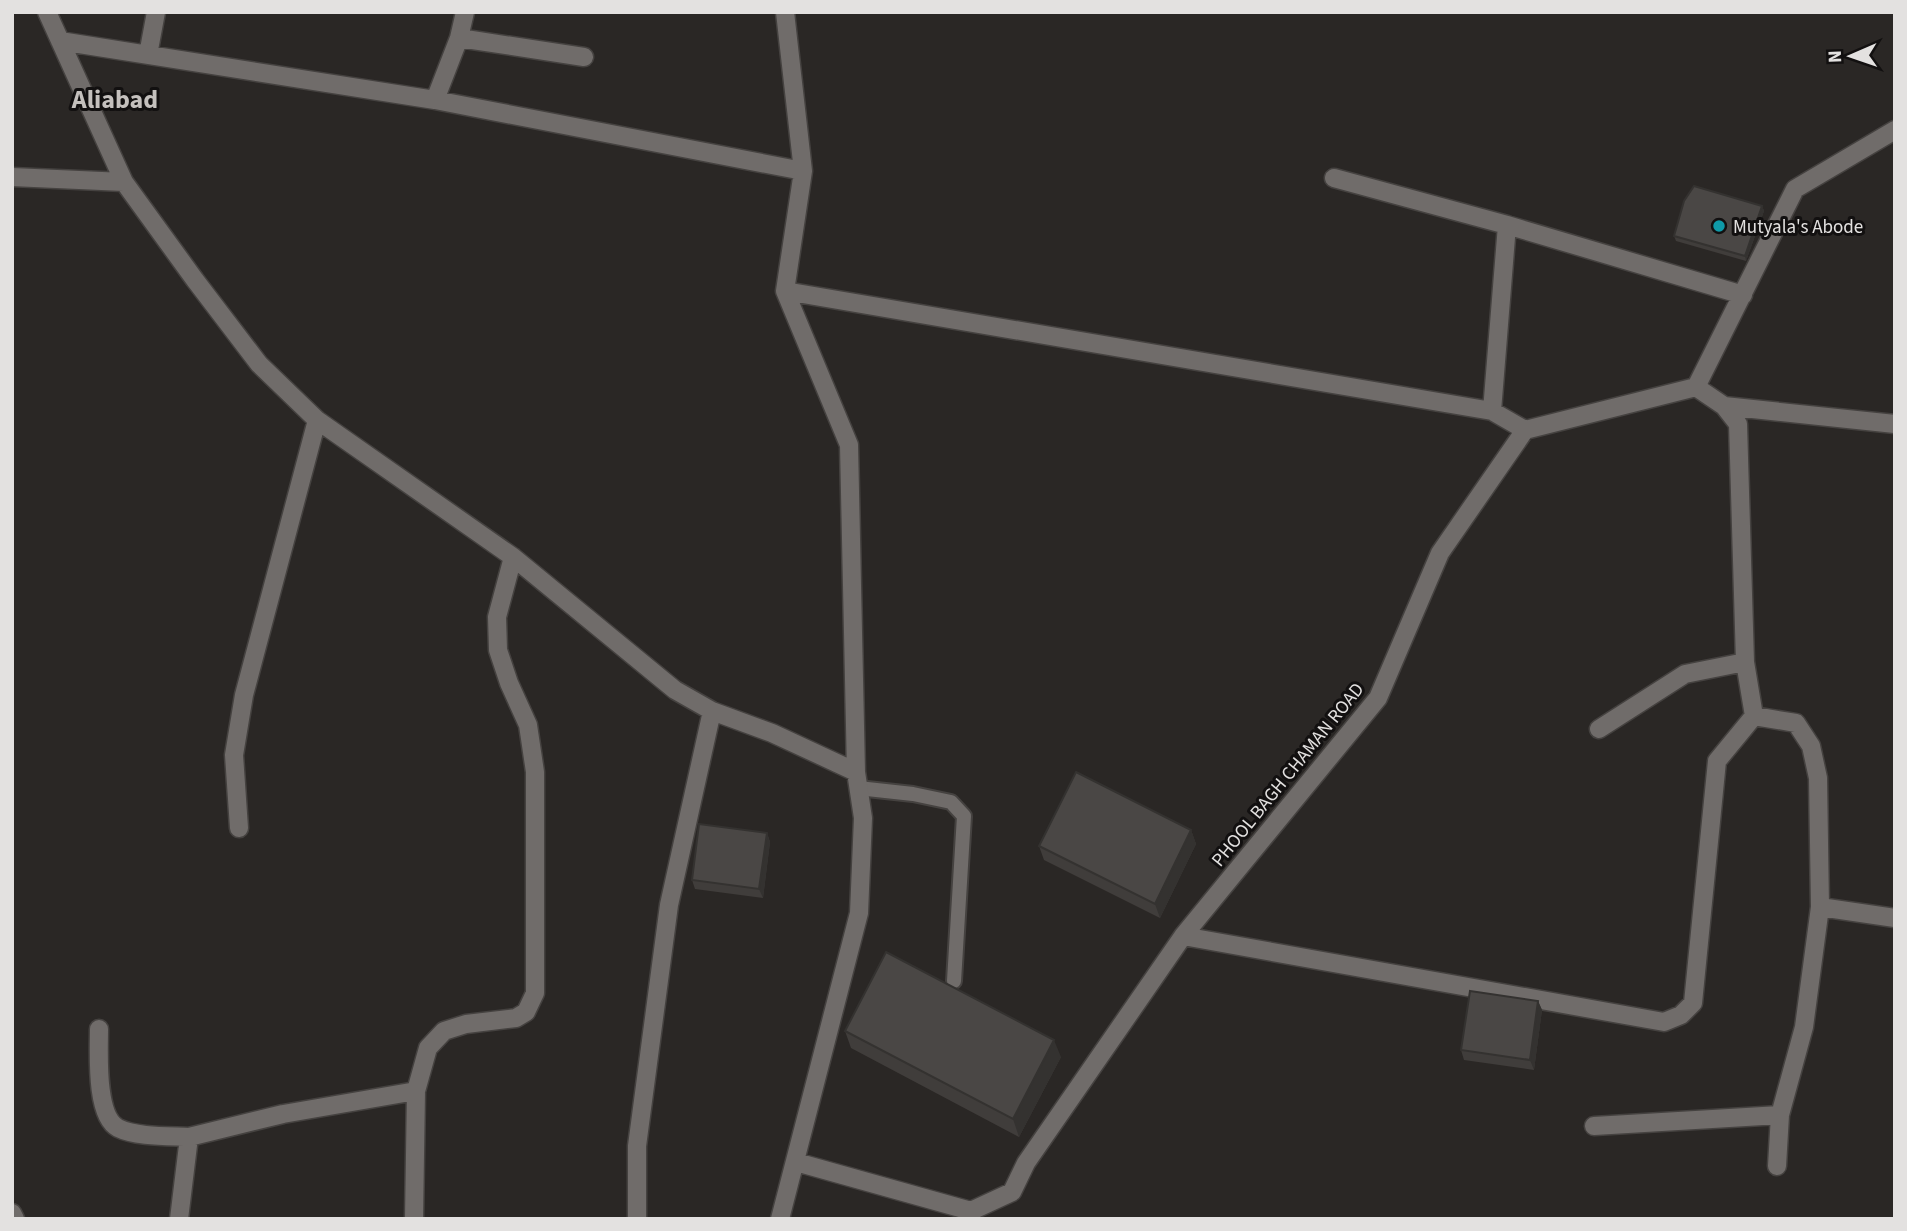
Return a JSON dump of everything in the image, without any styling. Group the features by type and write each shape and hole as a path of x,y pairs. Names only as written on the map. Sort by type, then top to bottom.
{"street":[{"path":"47,12 124,182 259,363 317,420 513,557 675,690 712,711 772,733 857,780"},
{"path":"148,55 156,12"},
{"path":"435,100 459,38 465,12"},
{"path":"780,1219 859,913 863,818 857,780 849,445 785,291 803,171 785,12"},
{"path":"459,38 584,57"},
{"path":"60,41 435,100 803,171"},
{"path":"1696,387 1794,189 1895,131"},
{"path":"12,177 124,182"},
{"path":"1334,178 1507,225 1743,295"},
{"path":"1492,411 1507,225"},
{"path":"785,291 1492,411 1525,430 1696,387 1724,406 1738,424 1745,662 1754,716 1717,761 1693,1003 1681,1015 1664,1022 1184,936"},
{"path":"1724,406 1895,424"},
{"path":"240,828 234,755 244,695 317,420"},
{"name":"PHOOL BAGH CHAMAN ROAD","path":"796,1161 969,1215 1012,1192 1026,1163 1184,936 1378,698 1440,553 1525,430"},
{"path":"414,1219 416,1091 428,1048 444,1031 466,1024 516,1018 526,1012 535,993 535,772 528,725 498,650 497,617 513,557"},
{"path":"1599,729 1685,674 1745,662"},
{"path":"637,1219 637,1146 669,905 712,711"},
{"path":"1754,716 1796,723 1811,746 1818,778 1820,907 1804,1027 1780,1115 1777,1166"},
{"path":"1820,907 1895,918"},
{"path":"99,1029 99,1076 107,1119 117,1128 131,1133 189,1137 283,1114 416,1091"},
{"path":"1594,1126 1780,1115"},
{"path":"179,1219 189,1137"},
{"path":"12,1213 15,1219"}],"lane":[{"path":"857,780 951,802 964,816 954,981"}],"building":[{"name":"Mutyala's Abode","path":"1694,186 1762,206 1745,256 1674,236 1684,201"},
{"path":"1076,772 1191,830 1155,904 1039,846"},
{"path":"699,824 767,833 759,889 692,880"},
{"path":"886,952 1054,1040 1013,1119 845,1031"},
{"path":"1470,991 1538,1001 1530,1060 1461,1050"}],"place":[{"name":"Mutyala's Abode","path":"1719,226"}],"district":[{"name":"Aliabad","path":"115,99"}]}
